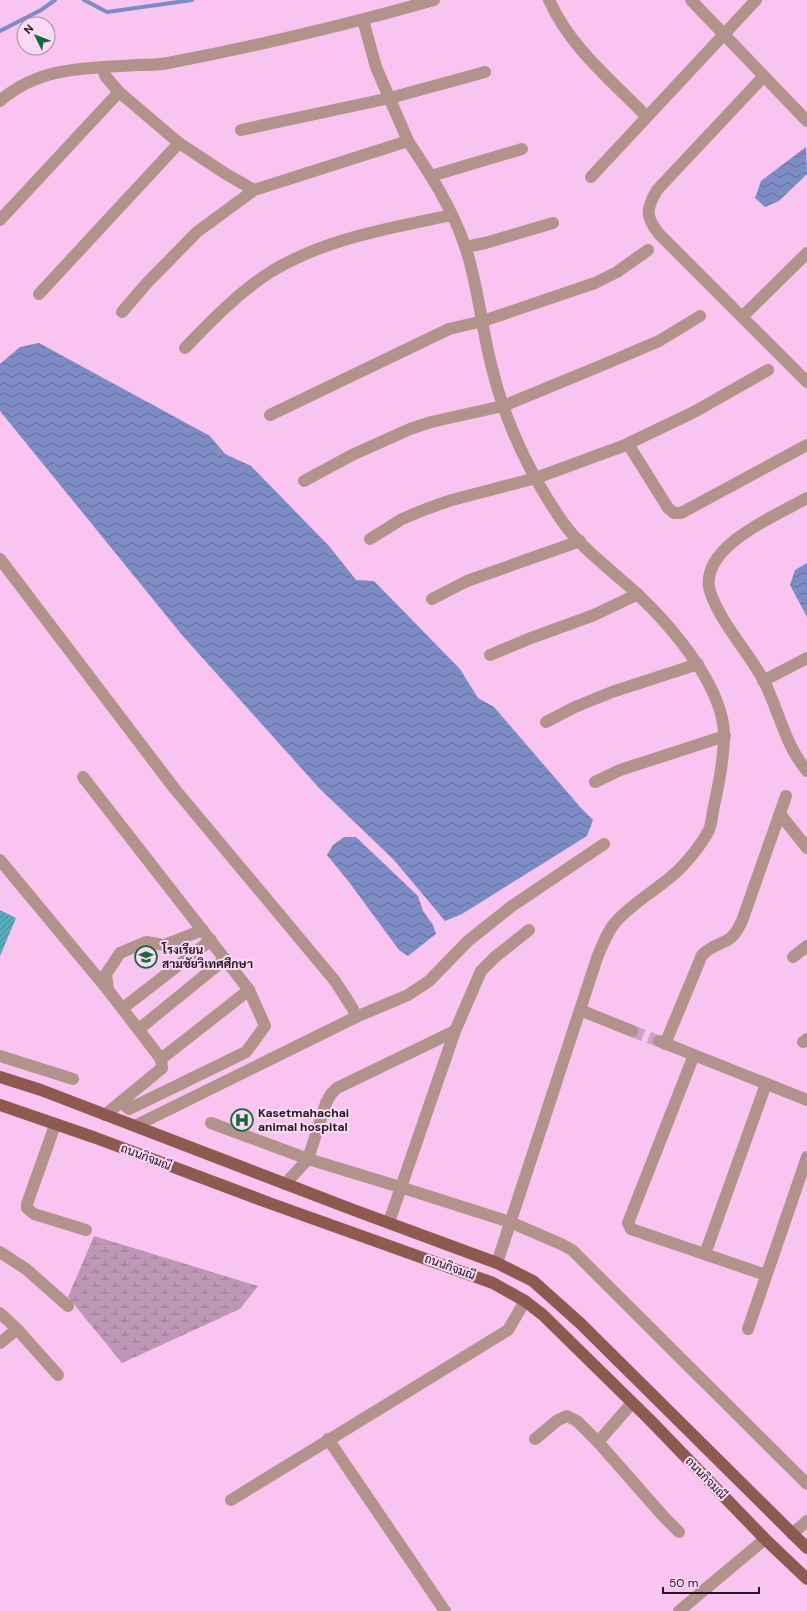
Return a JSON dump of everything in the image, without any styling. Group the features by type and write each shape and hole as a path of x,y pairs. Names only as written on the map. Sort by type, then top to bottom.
{"main road":[{"name":"ถนนกิจมณี","path":"0,1077 41,1090 285,1184 497,1263 533,1281 580,1323 807,1548"},
{"name":"ถนนกิจมณี","path":"0,1105 96,1138 272,1204 493,1283 525,1301 543,1315 632,1403 765,1539 807,1579"}],"street":[{"path":"0,101 20,86 52,73 166,63 363,20 434,0"},
{"path":"549,0 578,48 646,116"},
{"path":"691,0 807,121"},
{"path":"591,177 646,116 756,0"},
{"path":"363,20 376,67 408,141 443,196 465,247 483,321 491,364 503,406 515,439 563,523 580,541 638,594 675,635 698,664 711,685 720,713 725,736 720,778 709,829 691,857 676,873 615,922 606,935 599,952 497,1263"},
{"path":"102,68 106,77 118,92 178,143 254,190"},
{"path":"241,130 390,98 485,72"},
{"path":"764,76 657,190 649,204 648,214 652,226 659,234 807,382"},
{"path":"0,220 118,92"},
{"path":"122,312 147,283 196,232 254,190 408,141"},
{"path":"39,294 178,143"},
{"path":"431,176 522,149"},
{"path":"185,348 210,321 228,305 272,272 293,260 344,240 378,230 452,215"},
{"path":"465,247 485,243 553,223"},
{"path":"270,415 449,329 483,321 595,283 618,272 648,250"},
{"path":"742,317 807,253"},
{"path":"304,481 352,456 410,429 431,422 503,406 659,341 700,316"},
{"path":"370,539 402,519 426,509 452,500 536,478 628,444 694,412 768,370"},
{"path":"628,444 668,508 674,513 681,513 807,445"},
{"path":"807,498 741,535 725,548 715,560 710,573 709,586 714,602 763,681 792,750 807,771"},
{"path":"432,599 467,581 580,541"},
{"path":"0,559 174,788 334,981 353,1008 356,1018"},
{"path":"490,655 594,615 638,594"},
{"path":"763,681 807,658"},
{"path":"546,722 575,707 612,692 698,664"},
{"path":"595,782 620,770 725,736"},
{"path":"83,777 249,990 265,1026 246,1052 125,1106"},
{"path":"786,796 742,921 735,934 727,940 708,948 702,955 661,1042 807,1100"},
{"path":"780,814 807,848"},
{"path":"134,1126 356,1018 402,998 429,981 468,941 512,906 604,844"},
{"path":"0,860 123,1008 161,1058 162,1068 125,1106 110,1117"},
{"path":"108,990 106,974 120,953 146,942 164,945 203,930"},
{"path":"388,1222 455,1031 481,971 495,957 528,930"},
{"path":"123,1008 211,940"},
{"path":"793,957 807,946"},
{"path":"139,1029 225,959"},
{"path":"161,1058 249,990"},
{"path":"580,1010 632,1031"},
{"path":"285,1184 308,1159 326,1103 331,1094 337,1088 455,1031"},
{"path":"694,1055 628,1223 631,1229 766,1275"},
{"path":"0,1056 74,1079"},
{"path":"705,1254 766,1084"},
{"path":"211,1123 308,1159 510,1222 572,1250 807,1484"},
{"path":"55,1125 27,1204 27,1208 34,1214 86,1230"},
{"path":"748,1329 807,1157"},
{"path":"0,1252 26,1270 68,1306"},
{"path":"231,1500 328,1439 508,1330 525,1301"},
{"path":"0,1313 17,1329 58,1375"},
{"path":"0,1343 17,1329"},
{"path":"598,1442 632,1403"},
{"path":"535,1439 558,1420 567,1416 577,1421 598,1442 679,1532"},
{"path":"328,1439 446,1611"},
{"path":"792,1534 807,1521"},
{"path":"680,1611 765,1539"}],"green space":[{"path":"94,1236 258,1286 240,1309 122,1363 68,1297"}],"water":[{"path":"806,147 807,174 779,201 765,207 755,198 761,181"},
{"path":"39,343 210,436 225,454 251,466 329,546 356,580 374,581 460,669 478,698 494,707 593,820 587,836 462,914 445,921 394,860 319,788 182,635 0,411 0,364 20,347"},
{"path":"807,563 807,617 790,585 795,570"},
{"path":"344,837 356,837 418,896 423,911 433,925 436,934 408,956 399,950 349,882 327,855 333,845"}],"building":[{"path":"0,910 16,918 0,956"}],"waterway":[{"path":"0,31 41,10 55,0"},
{"path":"84,0 107,12 192,0"}],"tunnel":[{"path":"632,1031 658,1041"}],"place":[{"name":"โรงเรียน สามชัยวิเทศศึกษา","path":"146,957"},
{"name":"Kasetmahachai animal hospital","path":"242,1120"}]}
